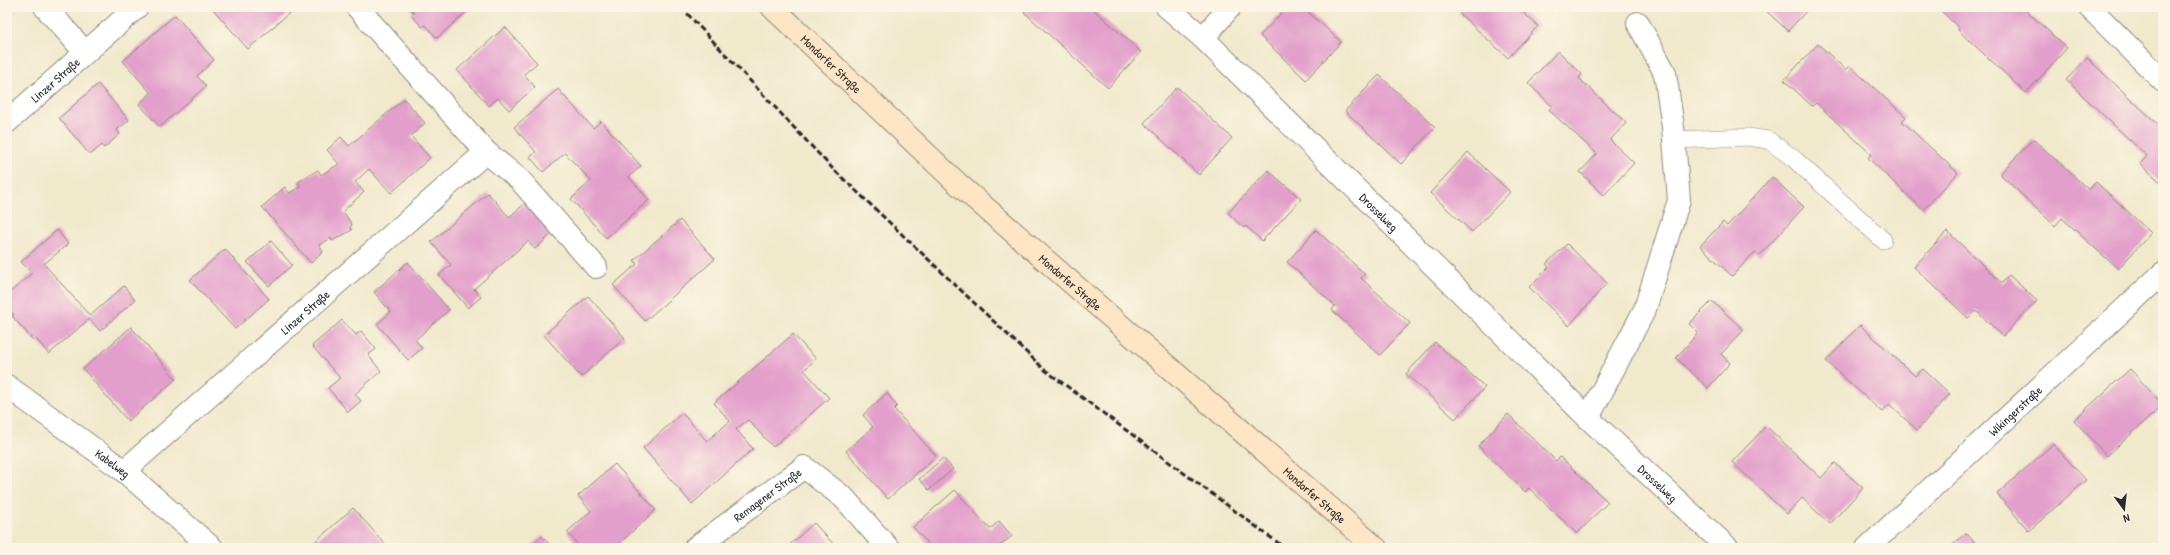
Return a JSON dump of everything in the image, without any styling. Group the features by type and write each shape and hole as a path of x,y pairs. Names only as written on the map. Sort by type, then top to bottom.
{"main road":[{"name":"Mondorfer Straße","path":"772,7 957,183 1376,548"}],"street":[{"name":"Linzer Straße","path":"45,7 85,52"},
{"name":"Linzer Straße","path":"7,122 137,7"},
{"path":"358,7 486,152 520,180 596,267"},
{"name":"Drosselweg","path":"1167,7 1203,38 1588,418 1728,548"},
{"path":"1203,38 1230,7"},
{"path":"2089,7 2163,81"},
{"path":"1588,418 1645,309 1679,200 1674,140 1665,73 1638,23"},
{"name":"Linzer Straße","path":"124,471 486,152"},
{"name":"Wikingerstraße","path":"1867,548 2163,273"},
{"name":"Kabelweg","path":"7,386 124,471 212,548"},
{"name":"Remagener Straße","path":"695,548 804,467 844,498 888,548"}],"lane":[{"path":"1674,140 1748,137 1768,140 1793,158 1883,240"}],"building":[{"path":"211,7 296,7 248,49"},
{"path":"409,7 472,7 437,38 425,25 422,27 411,15 414,13"},
{"path":"1029,7 1091,7 1141,52 1108,88 1024,12"},
{"path":"1287,7 1303,7 1341,42 1306,80 1260,36"},
{"path":"1460,7 1517,7 1538,26 1508,58 1459,13 1463,9"},
{"path":"1762,7 1810,7 1788,31"},
{"path":"1937,7 2022,7 2067,48 2026,93 1958,30 1959,28"},
{"path":"175,15 214,60 197,76 206,86 160,127 139,104 151,93 123,61"},
{"path":"505,27 537,63 524,74 535,87 509,110 498,98 489,106 457,70"},
{"path":"1818,44 1846,70 1850,66 1906,117 1902,121 1958,173 1923,210 1868,158 1871,154 1816,103 1812,106 1784,80"},
{"path":"1558,51 1582,74 1579,78 1626,123 1610,140 1634,163 1604,195 1580,172 1597,154 1549,110 1552,106 1528,83"},
{"path":"2087,58 2163,129 2163,139 2161,141 2163,143 2163,184 2140,164 2147,156 2066,80"},
{"path":"1379,75 1435,127 1401,164 1345,111"},
{"path":"98,84 129,120 117,130 120,134 104,148 102,145 90,155 59,118"},
{"path":"1177,87 1232,138 1199,175 1144,123"},
{"path":"558,89 593,128 601,121 641,166 629,177 649,200 606,238 571,199 591,181 565,153 543,172 530,157 536,152 514,127"},
{"path":"404,99 425,123 411,136 430,158 391,193 369,169 355,182 364,192 343,211 352,225 350,227 352,230 332,241 331,238 319,245 323,252 311,263 262,207 285,187 289,193 300,187 298,182 318,170 321,175 339,164 327,150 341,137 349,146"},
{"path":"2033,139 2089,190 2096,182 2151,233 2118,269 2062,218 2055,226 2000,174"},
{"path":"1468,152 1510,192 1472,232 1430,193"},
{"path":"1268,170 1301,199 1262,241 1246,226 1244,228 1228,213"},
{"path":"1772,177 1804,207 1759,256 1755,252 1732,276 1700,246 1723,222 1727,226"},
{"path":"488,193 509,217 527,202 554,232 535,249 528,241 474,289 481,297 468,308 439,275 451,265 431,242"},
{"path":"680,220 715,259 645,321 613,285 637,264 634,260"},
{"path":"57,230 68,244 44,264 90,316 124,286 135,300 100,331 89,319 49,354 36,339 34,341 12,316 14,315 7,306 7,295 32,273 21,262"},
{"path":"1316,230 1365,274 1361,278 1410,323 1380,355 1332,310 1335,306 1287,262"},
{"path":"1947,231 2002,283 2009,275 2037,301 2003,336 1976,311 1968,318 1914,267"},
{"path":"271,241 292,265 269,286 247,262"},
{"path":"1567,244 1607,283 1569,326 1529,287 1549,267 1546,264"},
{"path":"225,249 269,299 235,329 190,280"},
{"path":"408,262 449,310 415,340 422,348 408,360 377,324 391,312 374,292"},
{"path":"588,296 625,338 581,377 544,335"},
{"path":"1712,301 1744,330 1721,354 1730,363 1708,388 1676,358 1698,333 1689,324"},
{"path":"342,320 356,335 361,331 376,349 368,355 381,371 355,394 361,401 348,412 328,388 340,378 312,346"},
{"path":"1860,325 1915,376 1923,369 1950,394 1917,430 1889,404 1882,412 1826,361"},
{"path":"131,327 176,379 128,421 83,369"},
{"path":"793,334 816,359 804,370 829,398 773,447 748,420 736,429 753,449 692,504 643,448 682,413 707,441 730,421 714,403"},
{"path":"1435,342 1485,387 1455,419 1406,374"},
{"path":"2130,369 2163,405 2107,456 2074,420"},
{"path":"887,393 897,406 894,409 936,456 888,499 846,451 873,427 863,415"},
{"path":"1508,414 1556,461 1560,457 1608,502 1577,534 1529,488 1525,492 1478,446"},
{"path":"1766,426 1821,478 1835,463 1863,488 1830,524 1802,498 1787,514 1732,462"},
{"path":"2053,444 2086,480 2029,531 1997,494"},
{"path":"943,458 953,469 929,490 919,479"},
{"path":"615,464 656,510 614,548 581,548 567,532 591,511 578,496"},
{"path":"955,490 990,529 999,521 1012,536 997,548 932,548 913,527"},
{"path":"353,508 386,545 383,548 308,548"},
{"path":"814,523 837,548 786,548"},
{"path":"1966,533 1980,548 1949,548"},
{"path":"542,536 553,548 528,548"}],"railway":[{"path":"681,7 832,168 1045,370 1285,548"}]}
